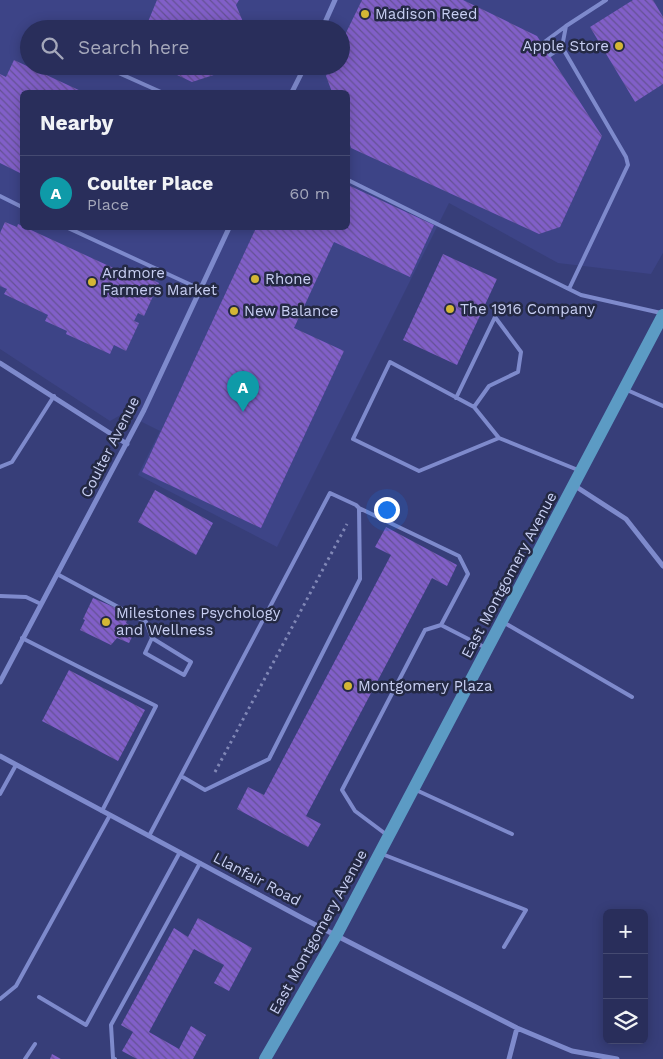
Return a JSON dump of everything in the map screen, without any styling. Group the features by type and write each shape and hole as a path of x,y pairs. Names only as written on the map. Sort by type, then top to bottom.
{"main road":[{"name":"East Montgomery Avenue","path":"265,1059 336,936 414,790 575,486 663,314"}],"street":[{"path":"326,20 335,0"},
{"path":"293,90 300,75"},
{"name":"Coulter Avenue","path":"0,682 2,675 127,444 228,230"},
{"path":"0,363 127,444"},
{"path":"575,486 626,519 663,566"},
{"name":"Llanfair Road","path":"0,756 336,936 518,1028 572,1051 617,1059"},
{"path":"508,1059 518,1028"}],"lane":[{"path":"542,43 606,0"},
{"path":"566,26 562,47 626,157 628,165 569,289"},
{"path":"550,55 562,47"},
{"path":"123,75 157,90"},
{"path":"350,181 581,295 663,314"},
{"path":"0,196 20,206"},
{"path":"72,230 200,289"},
{"path":"456,398 495,317 521,352 518,372 489,386 474,407"},
{"path":"499,438 419,471 353,439 390,362 474,407 499,438 582,472"},
{"path":"625,389 663,406"},
{"path":"0,467 12,462 54,396"},
{"path":"149,836 330,493 459,556 468,574 441,625"},
{"path":"181,776 205,790 269,759 360,579 357,506"},
{"path":"57,574 146,622 152,638 191,662 184,675 145,653 152,638"},
{"path":"0,596 26,597 41,604"},
{"path":"503,622 632,698"},
{"path":"389,836 355,811 342,790 425,630 441,625 488,649"},
{"path":"22,638 156,706 102,811"},
{"path":"0,794 16,765"},
{"path":"414,790 512,834"},
{"path":"0,999 16,986 110,815"},
{"path":"39,997 86,1025 180,852"},
{"path":"380,853 526,910 504,947"},
{"path":"115,1059 113,1058 111,1025 200,863"},
{"path":"25,1059 35,1044"}],"path":[{"path":"205,790 357,506"}],"shaded area":[{"path":"0,0 663,0 663,253 651,274 558,263 449,203 277,547 138,475 160,431 124,413 110,421 0,349"}],"building":[{"path":"157,0 239,0 236,5 242,20 149,20"},
{"path":"362,0 463,0 537,36 602,136 560,227 539,234 351,148 350,90 331,90 326,76 350,75 350,25"},
{"path":"633,0 653,0 663,17 663,84 635,102 590,27"},
{"path":"14,60 20,63 20,75 46,75 79,90 20,90 20,173 0,163 0,74 6,77"},
{"path":"177,75 214,75 192,82"},
{"path":"350,186 434,225 410,277 334,242 294,328 344,351 261,528 142,472 255,230 350,230"},
{"path":"5,222 17,227 18,224 20,225 20,230 31,230 122,272 125,267 159,283 144,316 138,313 134,321 139,323 126,351 114,345 110,354 66,334 67,331 45,321 48,315 4,294 7,289 0,286 0,233"},
{"name":"The 1916 Company","path":"443,254 497,279 457,365 403,340"},
{"path":"155,490 213,523 196,555 138,522"},
{"name":"Montgomery Plaza","path":"386,527 457,565 447,586 432,578 306,816 321,824 308,847 237,809 248,787 264,795 391,555 375,547"},
{"name":"Milestones Psychology and Wellness","path":"93,598 130,614 126,623 136,629 129,643 117,638 111,645 80,630"},
{"path":"69,670 145,710 118,761 42,721"},
{"path":"198,918 252,948 229,991 214,983 224,965 194,949 149,1032 179,1049 191,1026 206,1035 193,1059 137,1059 122,1051 133,1032 121,1025 174,928 188,937"},
{"path":"52,1054 61,1059 50,1059"}],"place":[{"name":"Madison Reed","path":"365,14"},
{"name":"Apple Store","path":"619,46"},
{"name":"Rhone","path":"255,279"},
{"name":"Ardmore Farmers Market","path":"92,282"},
{"name":"The 1916 Company","path":"450,309"},
{"name":"New Balance","path":"234,311"},
{"name":"Coulter Place","path":"243,412"},
{"name":"Milestones Psychology and Wellness","path":"106,622"},
{"name":"Montgomery Plaza","path":"348,686"}]}
